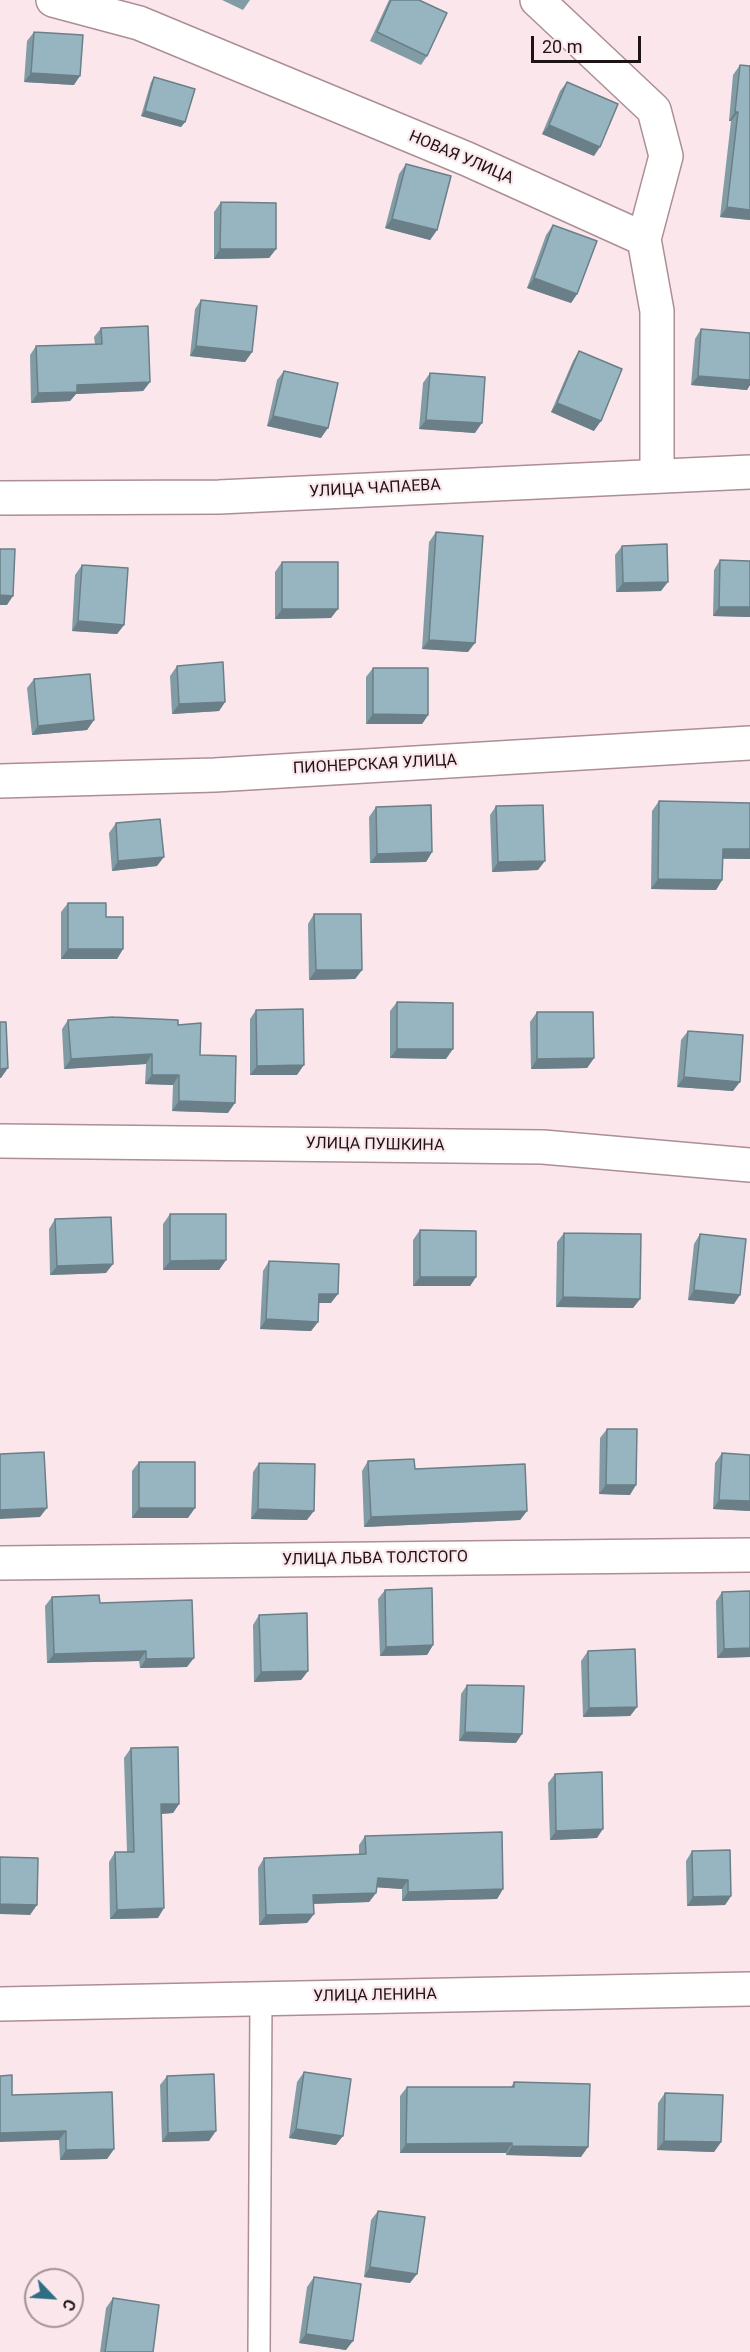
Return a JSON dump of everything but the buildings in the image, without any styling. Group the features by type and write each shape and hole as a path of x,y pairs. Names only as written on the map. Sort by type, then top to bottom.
{"street":[{"name":"НОВАЯ УЛИЦА","path":"53,0 139,22 467,159 644,239"},
{"path":"537,0 654,110 666,156 644,239 657,311 657,476"},
{"name":"УЛИЦА ЧАПАЕВА","path":"0,498 219,497 750,472"},
{"name":"ПИОНЕРСКАЯ УЛИЦА","path":"0,781 215,775 750,743"},
{"name":"УЛИЦА ПУШКИНА","path":"0,1141 543,1147 750,1165"},
{"name":"УЛИЦА ЛЬВА ТОЛСТОГО","path":"0,1563 750,1555"},
{"name":"УЛИЦА ЛЕНИНА","path":"0,2004 750,1989"}],"lane":[{"path":"259,2352 261,1999"}]}
